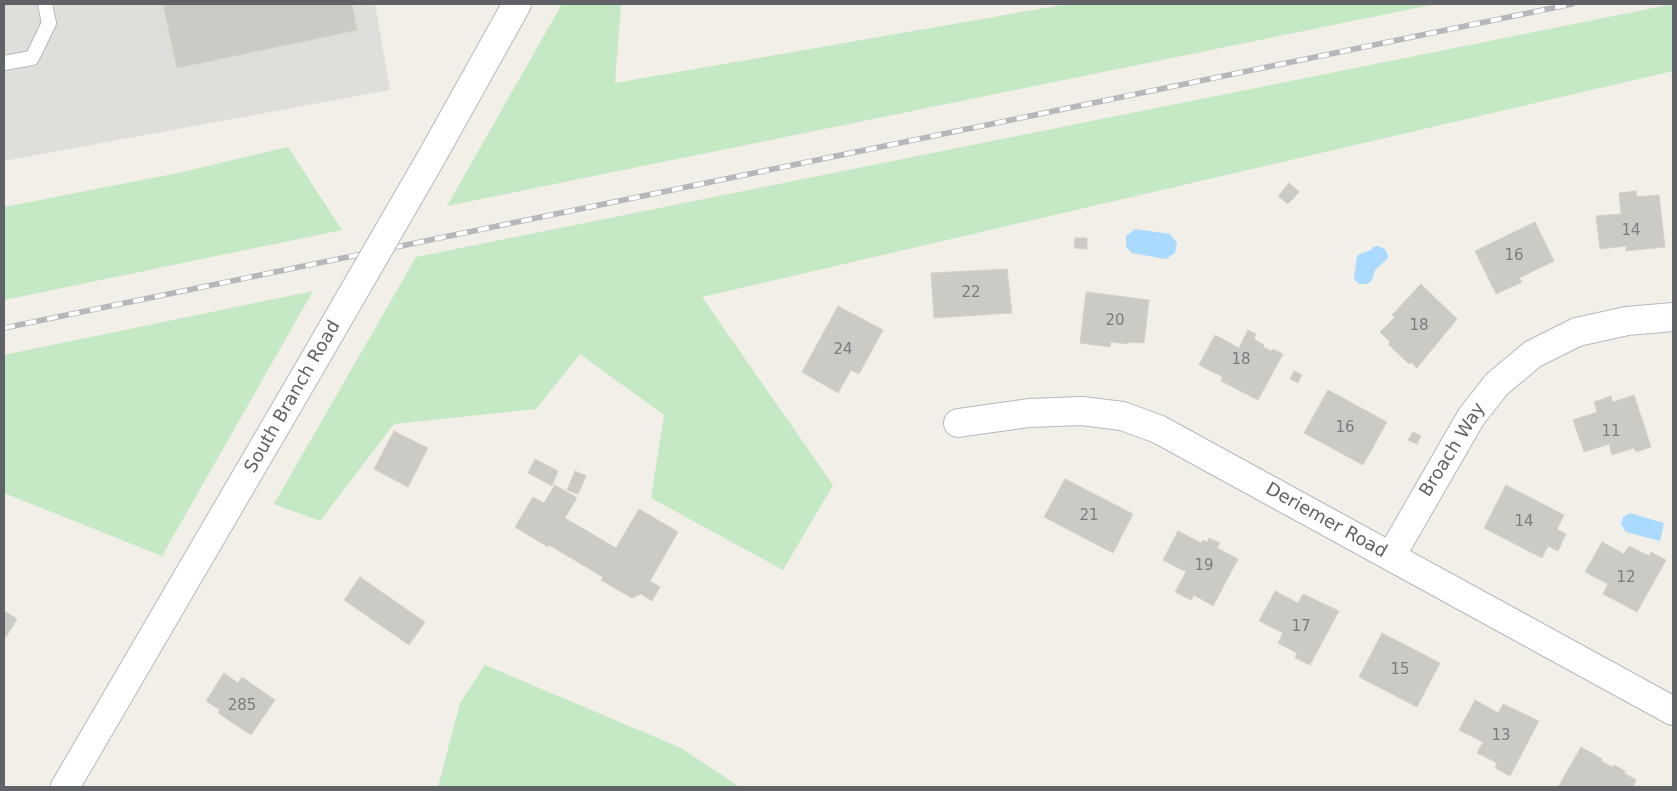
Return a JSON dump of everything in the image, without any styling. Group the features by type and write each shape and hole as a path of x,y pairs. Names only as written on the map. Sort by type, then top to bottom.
{"street":[{"name":"South Branch Road","path":"65,787 431,158 517,4"},
{"name":"Broach Way","path":"1391,556 1471,417 1496,384 1534,354 1577,332 1627,321 1673,317"},
{"name":"Deriemer Road","path":"958,423 1029,413 1082,411 1122,416 1158,429 1673,711"}],"lane":[{"path":"4,64 32,58 49,23 45,4"}],"shaded area":[{"path":"4,4 375,4 390,90 4,161"}],"green space":[{"path":"562,4 621,4 615,83 1068,4 1436,4 447,206"},
{"path":"1673,4 1673,71 702,297 833,485 783,570 651,498 664,415 580,354 536,409 394,424 320,521 274,504 416,257"},
{"path":"288,147 342,230 4,300 4,207 178,173"},
{"path":"313,291 162,556 4,493 4,355"},
{"path":"485,665 681,748 740,787 438,787 460,703"}],"water":[{"path":"1135,229 1170,234 1177,243 1175,253 1166,259 1132,253 1126,247 1126,236"},
{"path":"1378,246 1385,249 1388,256 1387,259 1375,270 1372,280 1367,284 1359,284 1354,279 1357,256"},
{"path":"1630,513 1664,523 1660,541 1626,532 1621,524 1623,517"}],"building":[{"path":"163,4 352,4 357,30 177,68"},
{"path":"1289,183 1299,192 1288,204 1278,196"},
{"path":"1636,191 1637,197 1659,195 1665,247 1626,251 1626,246 1600,249 1596,216 1621,214 1619,193"},
{"path":"1535,222 1554,261 1519,278 1522,282 1496,294 1475,251"},
{"path":"1075,238 1087,238 1087,249 1074,248"},
{"path":"1007,269 1012,313 934,318 931,273"},
{"path":"1421,284 1457,319 1417,368 1411,362 1409,364 1388,344 1390,342 1380,332 1395,317 1392,315"},
{"path":"1086,292 1149,300 1144,343 1111,342 1110,347 1080,343"},
{"path":"838,306 883,330 859,374 851,370 838,393 802,372"},
{"path":"1248,330 1256,334 1254,339 1264,345 1263,347 1283,354 1258,400 1221,381 1223,377 1199,365 1215,335 1239,348"},
{"path":"1294,371 1302,375 1298,383 1290,379"},
{"path":"1328,390 1387,422 1363,465 1304,433"},
{"path":"1634,395 1651,447 1636,452 1634,448 1612,455 1609,444 1584,452 1573,420 1597,412 1594,402 1611,396 1613,402"},
{"path":"394,431 428,448 408,487 374,469"},
{"path":"1413,432 1421,436 1417,444 1408,440"},
{"path":"535,459 558,471 552,486 528,473"},
{"path":"575,471 586,476 578,494 567,490"},
{"path":"1065,479 1133,514 1113,553 1044,517"},
{"path":"555,485 577,498 565,518 616,548 639,509 678,532 650,581 660,587 652,601 641,594 632,598 601,580 603,577 515,527 533,497 544,503"},
{"path":"1506,485 1564,515 1557,529 1566,534 1558,551 1548,546 1542,558 1484,528"},
{"path":"1178,531 1201,543 1203,540 1207,542 1209,538 1220,543 1217,548 1238,559 1213,606 1194,595 1191,600 1175,592 1186,572 1163,560"},
{"path":"1602,542 1624,554 1629,546 1649,556 1651,552 1666,560 1637,612 1603,594 1608,584 1585,572"},
{"path":"360,577 425,622 409,645 344,600"},
{"path":"1275,591 1298,603 1303,594 1339,611 1310,665 1295,658 1297,653 1278,643 1283,633 1259,621"},
{"path":"4,611 17,619 4,640"},
{"path":"1382,633 1440,663 1417,707 1359,677"},
{"path":"224,673 238,683 242,677 275,700 251,735 218,713 220,710 206,701"},
{"path":"1475,700 1498,713 1503,704 1539,721 1510,776 1495,768 1497,763 1477,753 1483,742 1459,730"},
{"path":"1581,747 1612,767 1614,765 1625,771 1624,773 1636,780 1633,787 1558,787"}],"railway":[{"path":"4,328 1572,4"}]}
